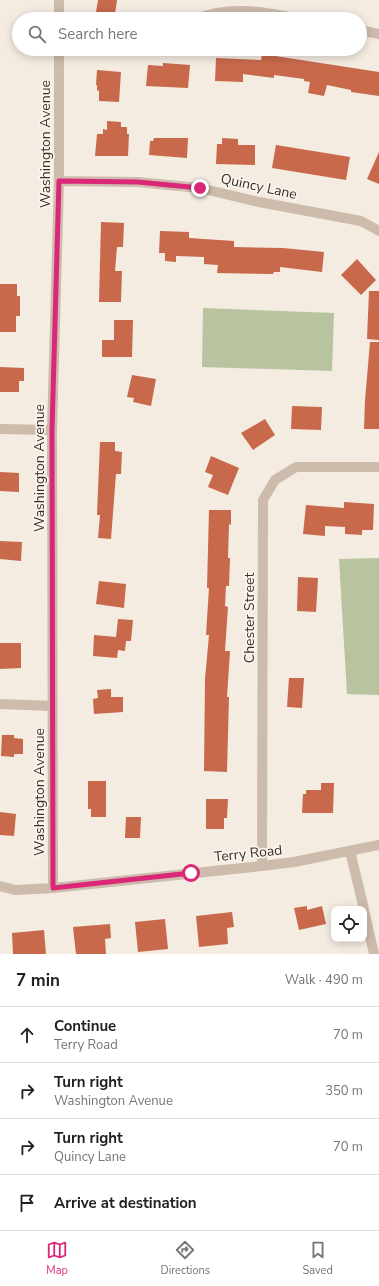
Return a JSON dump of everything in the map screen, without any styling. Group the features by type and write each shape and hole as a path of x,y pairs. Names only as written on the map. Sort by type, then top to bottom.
{"street":[{"path":"59,0 59,12"},
{"path":"227,12 236,10 265,12"},
{"path":"367,31 379,34"},
{"name":"Washington Avenue","path":"53,888 52,430 59,181 59,56"},
{"name":"Quincy Lane","path":"59,181 138,182 200,188 259,202 361,221 379,231"},
{"path":"0,429 52,430"},
{"name":"Chester Street","path":"262,866 263,500 275,480 296,467 379,467"},
{"path":"0,704 52,706"},
{"name":"Terry Road","path":"0,886 15,890 53,888 262,866 294,862 379,845"},
{"path":"350,851 363,906"},
{"path":"367,923 374,954"}],"green space":[{"path":"203,308 334,313 332,371 202,367"},
{"path":"379,558 379,695 347,694 339,559"}],"building":[{"path":"98,0 117,0 115,12 96,12"},
{"path":"262,56 275,56 379,72 379,96 351,92 351,90 327,85 324,96 308,93 310,82 304,81 304,79 274,75 274,78 243,74 243,82 215,81 216,58 261,60"},
{"path":"163,63 190,65 188,88 146,86 148,65 163,66"},
{"path":"97,70 121,72 119,102 99,101 99,91 97,90 96,85"},
{"path":"107,121 121,122 121,127 127,127 127,134 129,134 128,156 95,156 97,134 103,134 103,129 107,130"},
{"path":"154,138 188,138 187,158 149,155 150,141 153,141"},
{"path":"222,138 238,139 238,145 255,145 255,165 216,164 217,144 222,144"},
{"path":"276,145 350,157 346,180 272,168"},
{"path":"379,152 379,184 367,179"},
{"path":"101,222 124,223 123,247 117,247 115,271 122,271 121,302 99,302"},
{"path":"160,231 189,232 189,238 234,241 234,247 283,248 324,252 322,272 280,267 280,272 274,272 273,274 217,273 218,265 204,264 204,257 176,256 176,262 165,261 165,253 159,253"},
{"path":"357,259 376,280 361,295 341,275"},
{"path":"0,284 17,284 17,296 20,296 20,316 16,316 16,332 0,332"},
{"path":"369,291 379,291 379,340 367,339"},
{"path":"114,320 133,320 132,357 102,357 102,340 114,340"},
{"path":"370,342 379,342 379,429 364,429"},
{"path":"0,367 24,368 24,381 19,381 19,392 0,392"},
{"path":"132,375 156,379 151,406 133,402 134,398 127,397"},
{"path":"292,406 322,407 321,430 291,429"},
{"path":"265,419 275,435 253,450 241,433"},
{"path":"100,442 115,442 115,451 122,452 121,474 116,474 111,539 98,538 100,515 97,515"},
{"path":"211,456 239,468 228,495 208,487 213,475 205,472"},
{"path":"0,472 19,473 19,492 0,491"},
{"path":"344,502 374,504 373,530 362,530 362,535 345,534 345,527 325,526 325,536 303,534 306,505 344,508"},
{"path":"209,510 231,510 228,558 230,558 229,586 226,586 225,606 228,607 225,651 230,651 227,697 229,697 227,772 204,771 205,679 209,635 206,635 209,588 207,588"},
{"path":"0,541 22,542 21,561 0,559"},
{"path":"298,577 318,578 316,612 297,611"},
{"path":"99,581 126,584 124,608 96,604"},
{"path":"118,619 133,620 131,641 126,641 125,651 118,650 117,658 93,656 94,635 116,637"},
{"path":"0,643 21,643 21,668 0,669"},
{"path":"289,678 304,678 302,708 287,707"},
{"path":"111,689 111,697 123,697 123,712 94,714 93,699 98,698 97,690"},
{"path":"2,735 14,735 14,738 23,739 23,754 14,754 14,757 1,756"},
{"path":"88,781 106,781 106,817 91,817 91,809 88,809"},
{"path":"321,783 334,783 333,813 302,813 303,794 306,794 306,790 321,790"},
{"path":"206,799 228,799 227,818 224,818 224,829 206,829"},
{"path":"0,812 16,814 14,836 0,835"},
{"path":"126,817 141,817 140,838 125,838"},
{"path":"307,906 307,910 322,906 326,924 299,930 294,908"},
{"path":"232,912 234,927 227,928 228,944 199,947 196,916"},
{"path":"165,919 168,949 138,952 135,922"},
{"path":"110,924 111,938 105,939 106,954 76,954 73,927"},
{"path":"44,930 46,954 13,954 12,933"}],"route":[{"path":"191,873 53,888 52,430 59,181 138,182 200,188"}]}
